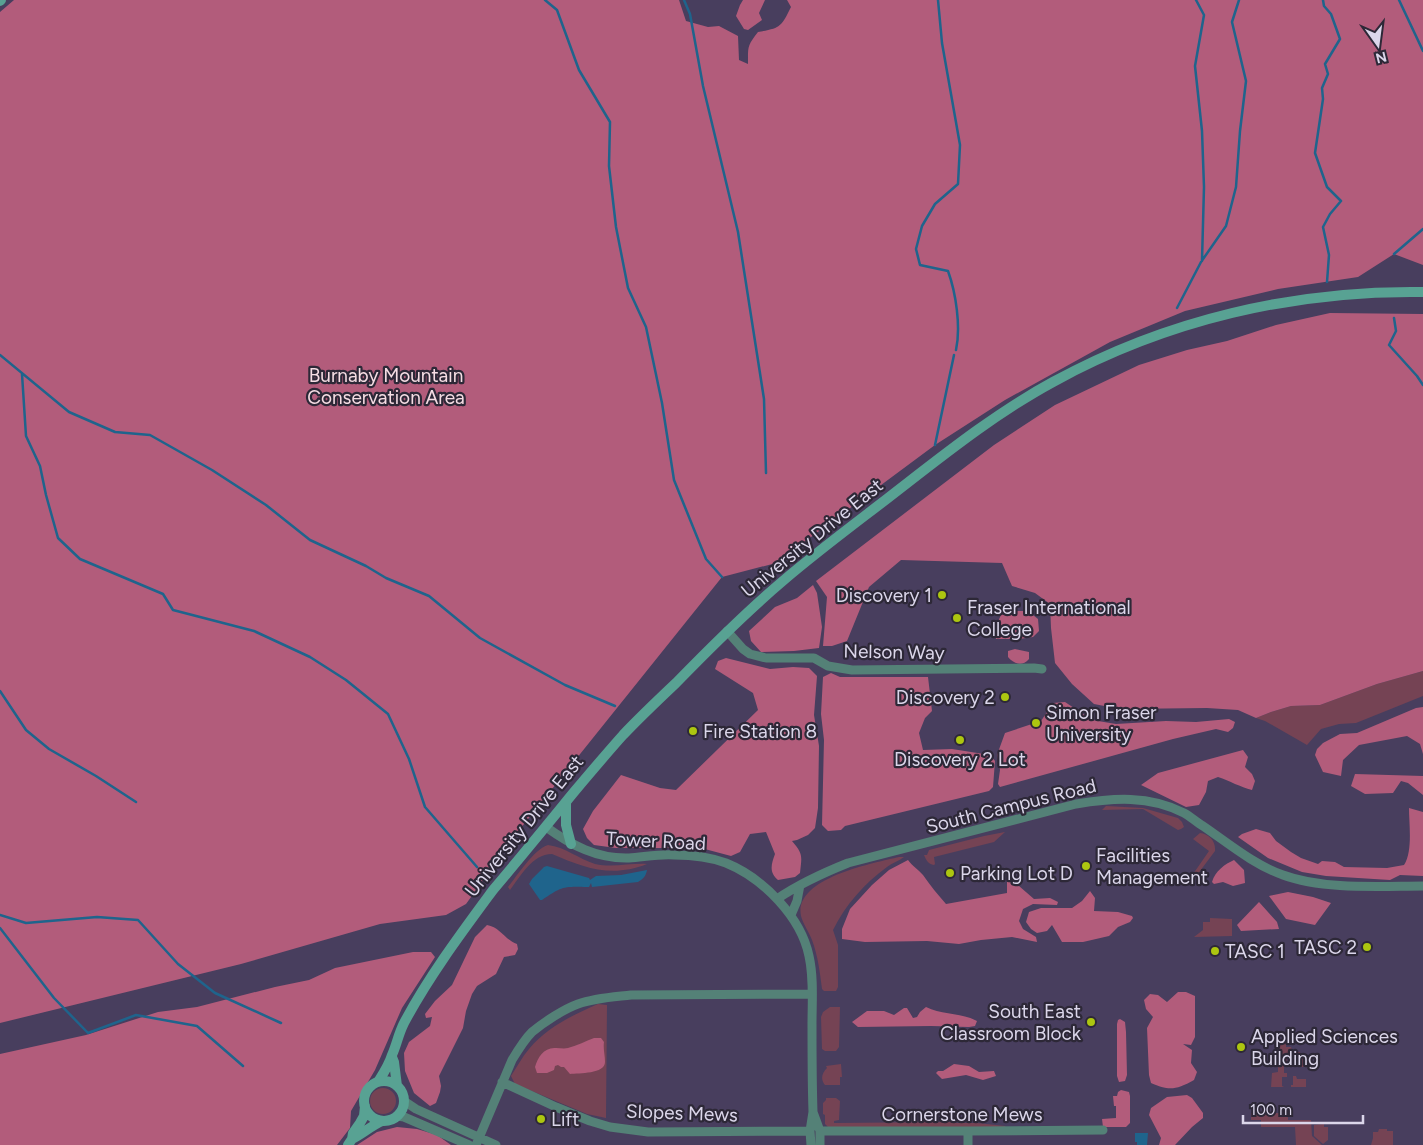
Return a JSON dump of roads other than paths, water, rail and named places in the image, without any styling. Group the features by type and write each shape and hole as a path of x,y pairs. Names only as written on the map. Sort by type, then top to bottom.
{"street":[{"name":"University Drive East","path":"378,1082 392,1057 397,1037 405,1022 435,973 493,890 624,734 727,631 784,580 925,469 1051,383 1117,351 1153,337 1205,319 1260,306 1346,294 1423,292"},
{"name":"Nelson Way","path":"727,631 750,654 766,658 814,658 828,666 852,670 1042,669"},
{"name":"South Campus Road","path":"777,899 828,871 872,856 1076,804 1125,799 1144,800 1184,813 1261,865 1284,876 1304,881 1336,885 1423,886"},
{"path":"566,802 566,825 571,844"},
{"name":"Tower Road","path":"546,827 571,844 603,856 617,858 673,855 701,856 726,863 742,871 772,893 791,916 806,945 809,957 812,994 813,1112 810,1130 812,1145"},
{"path":"791,916 797,901 800,885"},
{"path":"478,1141 502,1082 520,1047 532,1032 553,1017 578,1004 602,998 632,995 812,994"},
{"name":"University Drive East","path":"392,1057 397,1086"},
{"path":"385,1081 397,1086 401,1090 404,1101 403,1107 397,1116 367,1129 350,1142 353,1133 364,1116 365,1095 368,1089 378,1082 385,1081"},
{"name":"Slopes Mews","path":"502,1082 556,1107 610,1127 648,1132 810,1130"},
{"path":"404,1101 478,1141 496,1145"},
{"path":"365,1106 371,1116 382,1121"},
{"name":"Tower Road","path":"813,1112 820,1131 820,1145"},
{"path":"397,1116 404,1117 469,1145"},
{"name":"Cornerstone Mews","path":"820,1131 1103,1130"},
{"path":"968,1131 968,1145"}],"water":[{"path":"547,866 589,878 590,880 596,876 621,875 647,870 644,877 638,882 592,887 591,883 589,887 567,887 540,900 529,884"},
{"path":"1135,1133 1148,1133 1147,1145 1137,1145"}],"waterway":[{"path":"545,0 557,10 579,70 610,122 609,166 616,227 628,288 646,327 662,403 674,480 706,559 722,577"},
{"path":"684,0 690,14 703,86 738,232 764,399 766,473"},
{"path":"938,0 942,43 960,145 958,184 935,204 922,226 916,249 920,265 948,271 957,310 958,331 956,350"},
{"path":"1196,0 1204,15 1195,66 1202,131 1204,187 1202,261"},
{"path":"1177,308 1201,262 1226,226 1236,187 1246,81 1232,22 1239,0"},
{"path":"1323,0 1324,6 1331,14 1340,39 1325,64 1328,74 1322,88 1323,99 1315,153 1327,187 1341,201 1330,214 1323,227 1329,255 1327,282"},
{"path":"1399,0 1423,51"},
{"path":"1394,254 1423,229"},
{"path":"1394,318 1396,331 1389,345 1423,385"},
{"path":"0,355 69,412 115,432 150,435 212,470 266,505 310,540 366,566 386,578 429,596 480,638 565,685 615,706"},
{"path":"935,445 954,355"},
{"path":"22,374 26,436 40,466 58,538 80,559 163,594 173,610 254,631 310,657 346,680 388,714 409,759 425,807 477,867"},
{"path":"0,691 26,730 49,749 136,802"},
{"path":"0,915 26,923 97,917 138,920 178,964 215,993 281,1023"},
{"path":"0,928 54,998 88,1033 136,1015 197,1026 243,1066"}],"place":[{"name":"Discovery 1","path":"942,595"},
{"name":"Fraser International College","path":"957,618"},
{"name":"Discovery 2","path":"1005,697"},
{"name":"Simon Fraser University","path":"1036,723"},
{"name":"Fire Station 8","path":"693,731"},
{"name":"Discovery 2 Lot","path":"960,740"},
{"name":"Facilities Management","path":"1086,866"},
{"name":"Parking Lot D","path":"950,873"},
{"name":"TASC 2","path":"1367,947"},
{"name":"TASC 1","path":"1215,951"},
{"name":"South East Classroom Block","path":"1091,1022"},
{"name":"Applied Sciences Building","path":"1241,1047"},
{"name":"Lift","path":"541,1119"}],"park label":[{"name":"Burnaby Mountain Conservation Area","path":"386,386"}]}
